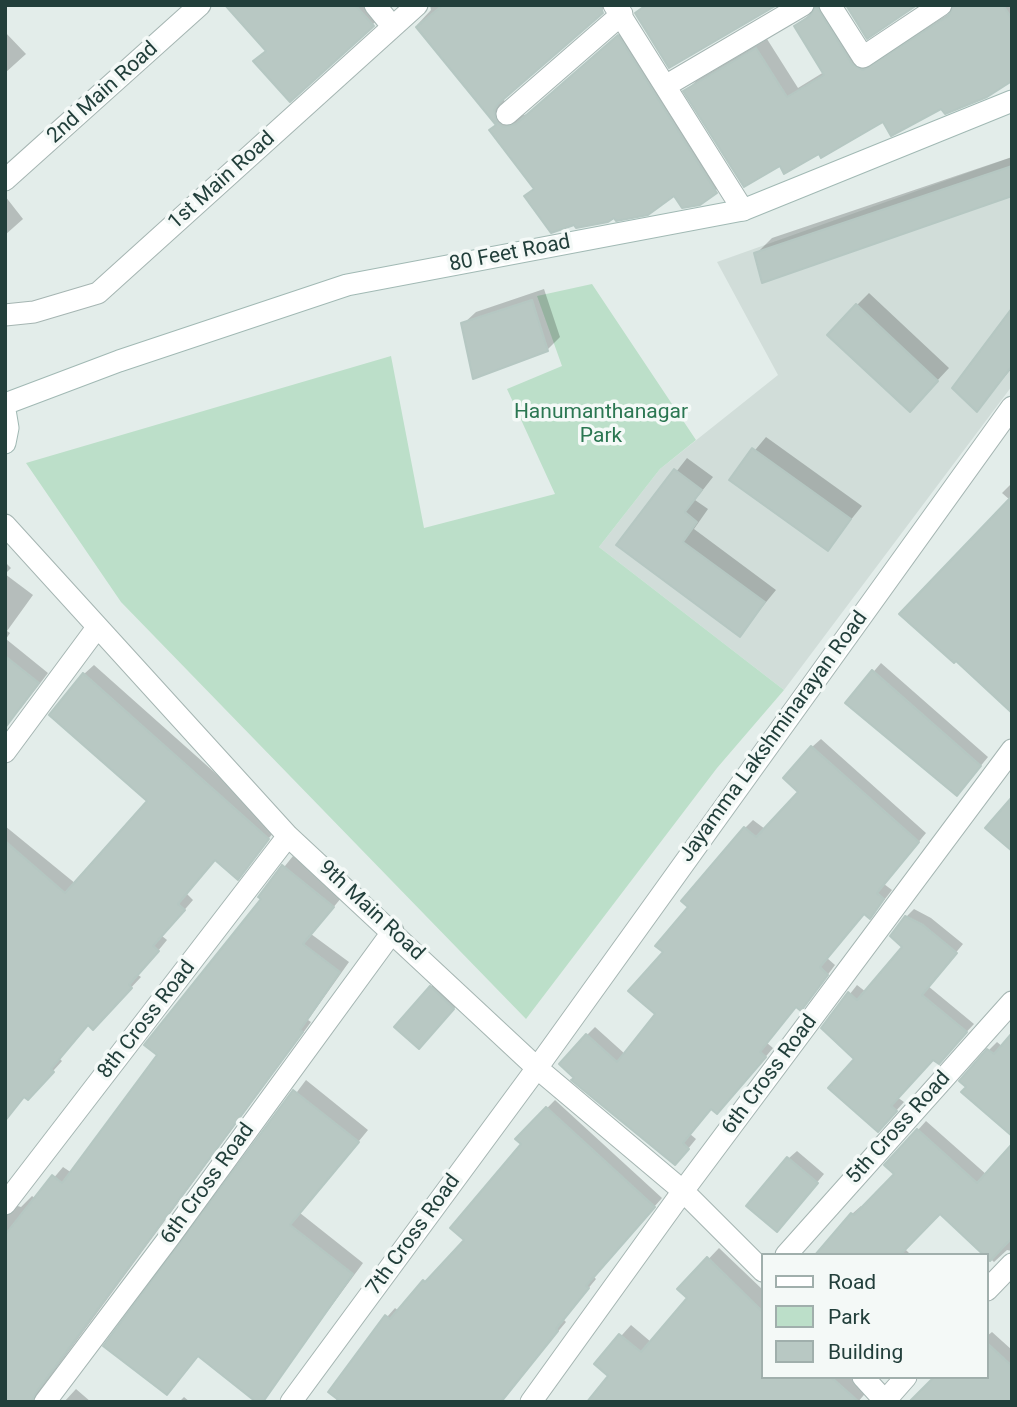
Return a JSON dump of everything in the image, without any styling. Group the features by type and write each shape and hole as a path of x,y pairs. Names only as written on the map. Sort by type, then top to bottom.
{"street":[{"name":"2nd Main Road","path":"5,180 200,5"},
{"path":"375,5 392,26"},
{"name":"1st Main Road","path":"5,314 34,312 98,293 417,5"},
{"path":"667,85 803,5"},
{"path":"830,5 863,57 941,5"},
{"path":"507,114 618,10 743,209"},
{"name":"80 Feet Road","path":"5,404 120,361 347,285 743,209 1012,101"},
{"name":"Jayamma Lakshminarayan Road","path":"537,1068 1012,407"},
{"path":"5,410 8,428 5,443"},
{"name":"9th Main Road","path":"5,525 288,836 537,1068 683,1191 762,1269"},
{"path":"5,752 96,628"},
{"name":"6th Cross Road","path":"531,1402 683,1191 1012,750"},
{"name":"8th Cross Road","path":"5,1204 288,836"},
{"name":"6th Cross Road","path":"45,1402 172,1236 393,931"},
{"name":"5th Cross Road","path":"788,1253 1012,1002"},
{"name":"7th Cross Road","path":"291,1402 537,1068"},
{"path":"989,1288 1012,1264"},
{"path":"865,1379 885,1401 904,1379"}],"shaded area":[{"path":"1012,157 1012,386 784,690 599,547 660,469 778,375 717,262"}],"green space":[{"name":"Hanumanthanagar Park","path":"592,284 696,440 660,469 599,547 784,690 717,768 526,1019 121,602 26,463 391,356 424,528 555,494 507,389 562,366 537,296"}],"building":[{"path":"225,5 355,5 374,26 290,102 253,61 266,51"},
{"path":"443,5 600,5 603,13 498,104 494,110 497,122 503,127 516,124 618,35 717,193 700,205 682,208 674,196 648,215 616,221 614,218 608,222 576,228 574,225 551,233 524,196 534,189 489,130 496,125 416,27"},
{"path":"646,5 777,5 669,68 635,13"},
{"path":"816,5 852,64 863,70 948,16 954,5 1003,5 1012,19 1012,81 987,97 945,114 941,109 891,136 883,122 821,158 819,154 784,174 780,166 744,187 683,91 756,48 787,97 824,75 794,26 810,16"},
{"path":"846,5 917,5 867,39"},
{"path":"1012,166 1012,196 762,283 754,253"},
{"path":"532,300 548,351 473,379 461,323"},
{"path":"856,304 938,381 910,412 827,335"},
{"path":"1012,308 1012,366 977,412 952,388"},
{"path":"752,448 851,519 828,551 729,480"},
{"path":"674,469 702,490 685,512 697,522 683,542 765,602 740,637 616,545"},
{"path":"1012,496 1012,713 956,661 954,663 899,614"},
{"path":"5,656 39,683 5,728"},
{"path":"872,670 981,766 957,796 845,703"},
{"path":"83,673 269,839 238,880 215,860 178,904 185,910 153,946 159,951 129,985 132,988 93,1030 88,1025 51,1069 54,1072 28,1100 24,1097 5,1121 5,841 65,893 147,801 49,715"},
{"path":"811,746 919,842 877,893 884,899 870,919 864,914 820,967 828,975 801,1011 796,1007 760,1052 766,1057 717,1114 711,1109 683,1143 689,1149 675,1165 571,1080 574,1078 559,1064 586,1034 617,1062 655,1014 628,991 663,952 655,946 688,907 681,901 744,827 756,837 798,792 783,778"},
{"path":"1012,797 1012,851 985,828"},
{"path":"282,865 334,907 303,944 340,972 300,1030 303,1032 35,1394 32,1402 5,1402 5,1235 52,1175 62,1183 157,1055 144,1045 261,899 258,897"},
{"path":"905,916 923,925 957,953 922,995 967,1032 939,1064 933,1060 891,1106 897,1111 878,1132 828,1088 854,1059 821,1028 848,992 857,1000 902,947 890,936"},
{"path":"430,986 454,1009 419,1049 394,1027"},
{"path":"1012,1033 1012,1136 961,1092 966,1087 959,1081 987,1049 994,1054"},
{"path":"293,1090 359,1142 290,1225 353,1274 263,1402 256,1402 198,1356 167,1395 103,1346"},
{"path":"546,1107 655,1207 586,1286 589,1288 556,1329 558,1331 501,1402 341,1402 328,1392 385,1315 390,1319 423,1280 425,1282 464,1240 450,1228 521,1144 515,1139"},
{"path":"917,1129 977,1183 1012,1144 1012,1238 990,1261 989,1253 981,1253 940,1214 902,1253 817,1253 851,1213 854,1215 894,1174 884,1165"},
{"path":"787,1157 818,1183 777,1232 746,1206"},
{"path":"707,1257 762,1311 762,1379 833,1379 859,1402 587,1402 608,1376 594,1364 619,1334 641,1352 687,1298 677,1289"},
{"path":"989,1345 1012,1366 1012,1402 909,1402 932,1379 989,1379"}]}
